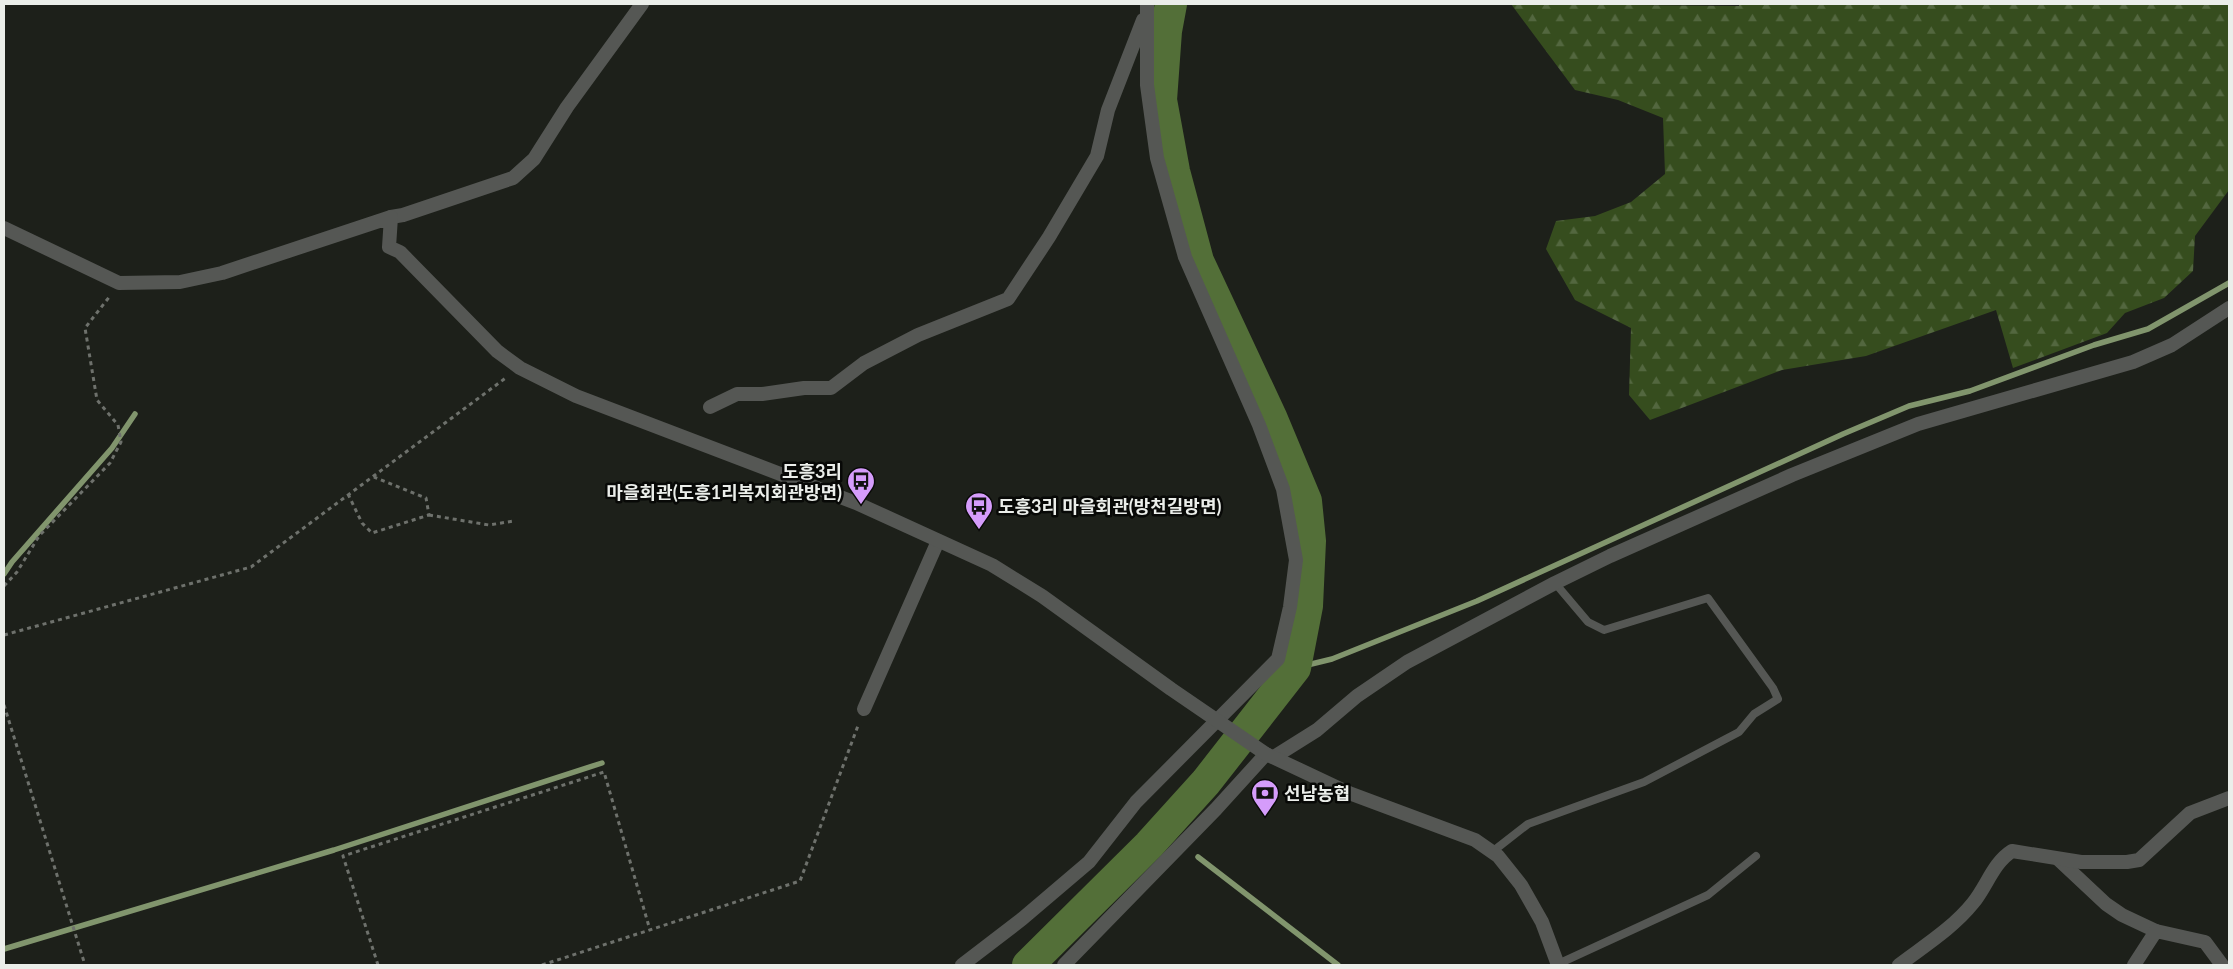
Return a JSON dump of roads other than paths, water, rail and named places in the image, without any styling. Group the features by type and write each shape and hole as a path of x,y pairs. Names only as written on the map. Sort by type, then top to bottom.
{"street":[{"path":"4,228 119,283 180,282 222,274 512,178 534,159 567,107 642,4"},
{"path":"710,407 737,394 762,394 804,388 831,388 864,363 918,335 1008,299 1049,237 1097,156 1108,110 1147,7"},
{"path":"962,965 1022,919 1089,862 1136,802 1221,725 1278,658 1290,607 1296,560 1283,489 1259,425 1185,256 1157,158 1147,85 1147,7"},
{"path":"391,217 389,247 400,252 497,351 520,368 576,396 856,503 992,565 1042,596 1221,725 1265,753 1316,779 1475,840 1498,856 1521,885 1542,922 1558,965"},
{"path":"1064,965 1216,809 1265,753 1317,730 1357,696 1407,662 1556,583 1698,516 1918,424 2134,362 2172,345 2229,308"},
{"path":"864,709 938,542"},
{"path":"1899,965 1957,920 1974,902 2002,857 2012,851 2081,862 2127,862 2139,860 2190,813 2229,798"},
{"path":"2057,858 2106,904 2122,915 2156,931 2205,942 2222,965"},
{"path":"2134,965 2156,931"}],"lane":[{"path":"1492,852 1528,824 1644,782 1738,732 1754,714 1778,699 1773,688 1708,598 1604,630 1588,622 1556,583"},
{"path":"1558,965 1708,895 1756,856"}],"waterway":[{"path":"1028,965 1149,845 1206,782 1295,668 1307,606 1310,541 1306,501 1271,417 1198,261 1174,171 1161,100 1166,31 1171,4"},
{"path":"1295,668 1332,659 1477,601 1843,434 1909,406 1970,391 2094,345 2148,329 2229,283"},
{"path":"4,574 12,562 112,448 135,414"},
{"path":"4,949 334,850 602,763"},
{"path":"1198,857 1338,965"}],"place":[{"name":"도흥3리 마을회관(도흥1리복지회관방면)","path":"861,505"},
{"name":"도흥3리 마을회관(방천길방면)","path":"979,530"},
{"name":"선남농협","path":"1265,817"}]}
